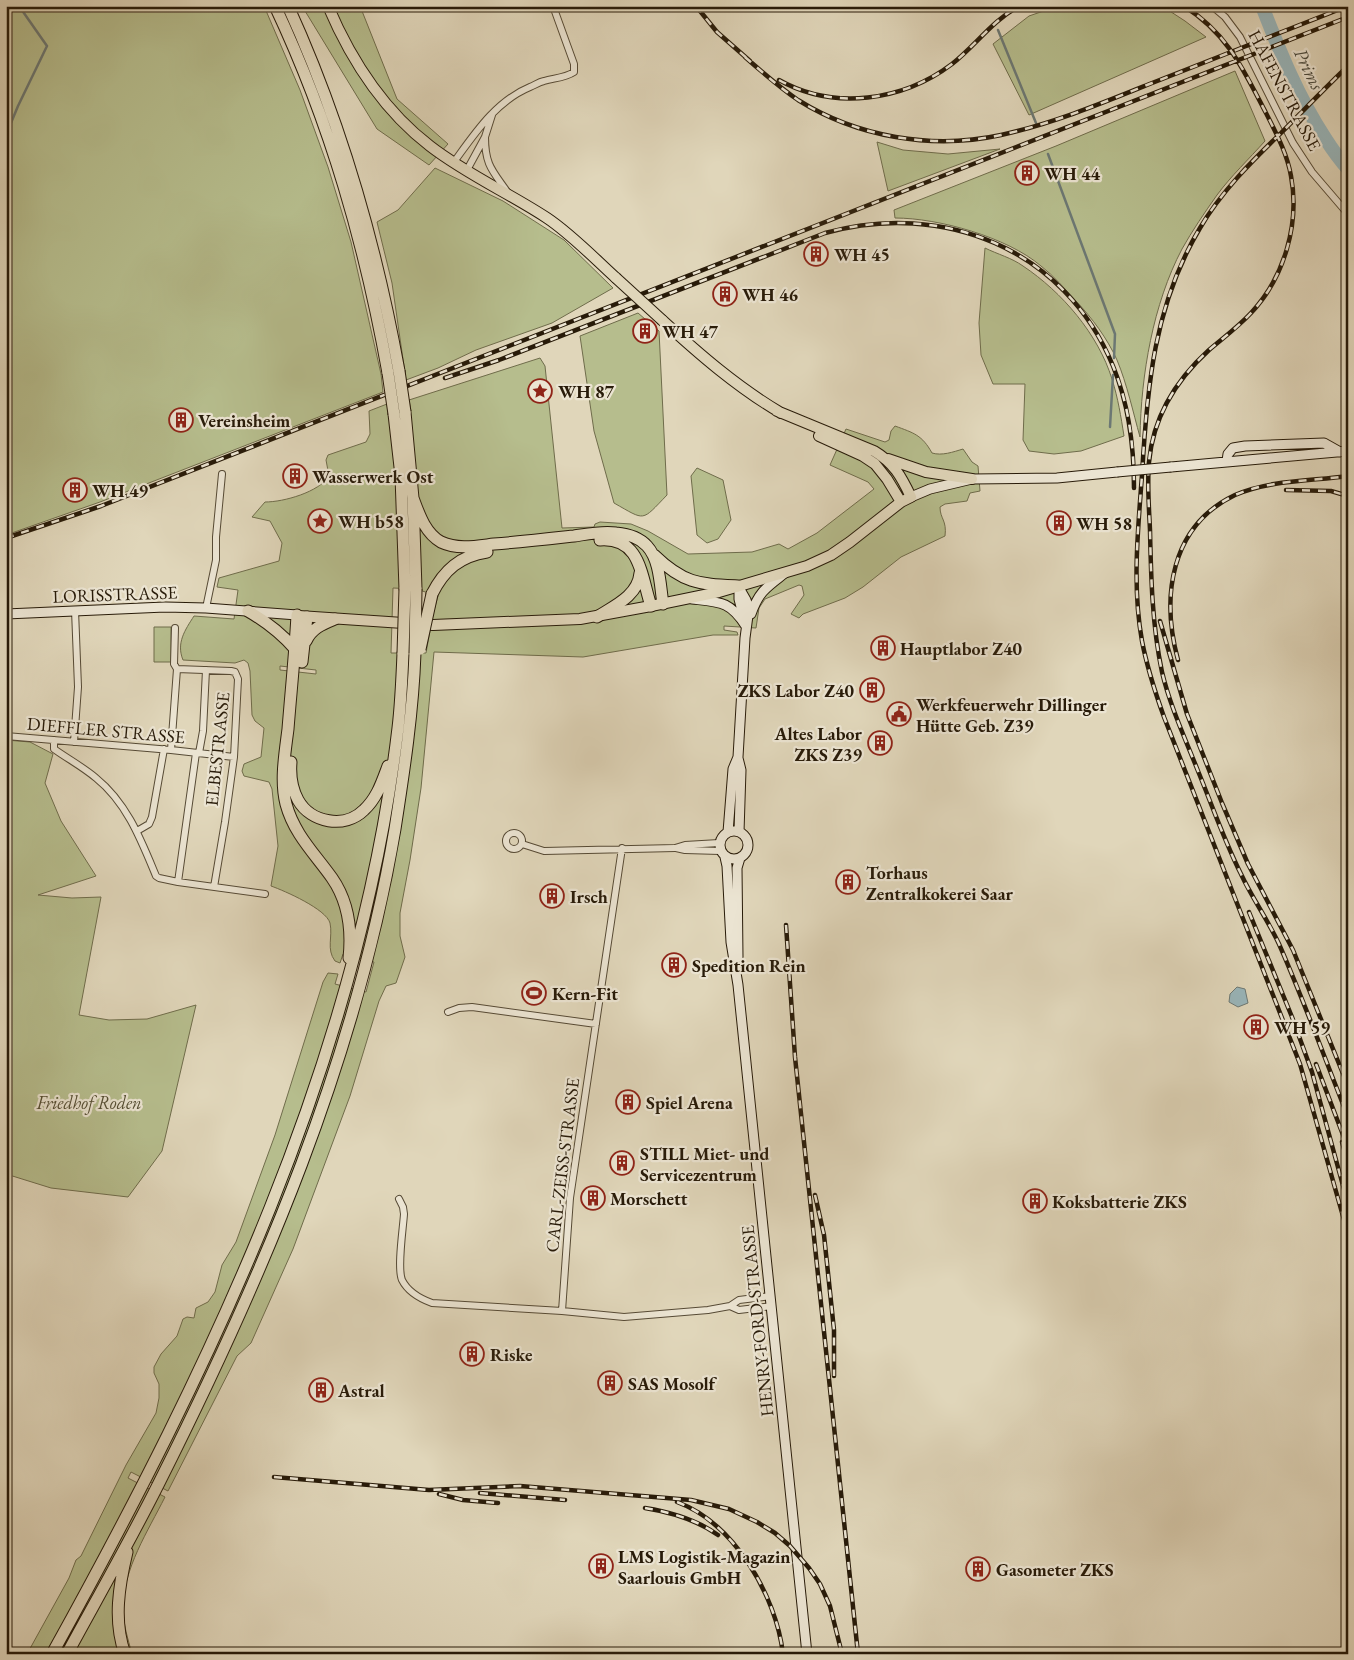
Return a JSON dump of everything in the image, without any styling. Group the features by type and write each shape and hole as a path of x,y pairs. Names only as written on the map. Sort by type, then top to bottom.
{"highway":[{"path":"275,6 311,88 345,184 393,372"},
{"path":"288,6 321,84 355,181 378,267 399,413 414,498 420,517 431,534 440,541 450,545 472,547 606,532 617,533 638,538 673,572 694,582 708,585 738,586"},
{"path":"67,1654 132,1535 200,1399 265,1257 311,1139 359,990 383,889 399,803 414,676 410,589 401,476 399,413"},
{"path":"410,589 414,498"},
{"path":"52,1654 117,1535 190,1390 252,1252 322,1071 379,853 412,653 437,583 451,566 475,554 550,544 609,539 627,545 634,554 651,606"},
{"path":"653,553 658,568 663,604"},
{"path":"597,617 617,605 632,592 640,580 641,571"},
{"path":"248,611 268,622 299,650"},
{"path":"302,616 291,769 293,785 298,800 305,809 314,816 334,822 353,818 364,811 375,797 382,782 399,726"},
{"path":"335,619 315,628 299,650 284,768 285,802 298,834 340,891 350,925 352,956"},
{"path":"125,1654 119,1629 118,1596 132,1535"}],"main road":[{"path":"328,6 361,70 384,103 431,148 554,223 719,370 752,395 810,430 839,446 863,456 875,464 901,502"},
{"path":"777,411 874,451 886,458 926,472 972,479"},
{"path":"302,616 433,625 553,621 597,617 687,599 738,586 807,566 831,555 865,532 901,502 911,497 895,468 886,458"}],"street":[{"path":"454,162 484,121 516,92 543,81 572,74 575,70 573,59 553,6"},
{"name":"HAFENSTRASSE","path":"1212,6 1225,17 1240,37 1293,143 1312,172 1348,214"},
{"path":"467,170 485,137 492,115"},
{"path":"485,137 485,149 489,167 509,194"},
{"path":"1227,462 1228,454 1233,448 1245,446 1324,444 1343,451"},
{"path":"911,497 930,489 972,479 1057,478 1343,451"},
{"path":"206,608 216,560 216,537 222,474"},
{"path":"746,626 757,597 785,573"},
{"path":"738,586 749,608 746,626 738,757 741,770 739,832"},
{"path":"687,599 711,601 726,605 738,613 746,626"},
{"name":"LORISSTRASSE","path":"6,614 165,607 224,609 302,616"},
{"path":"74,742 78,686 75,610"},
{"path":"137,831 149,824 168,750 177,669 174,664 175,628"},
{"name":"ELBESTRASSE","path":"177,669 231,670 235,672 238,678 234,757 214,887"},
{"path":"178,882 203,731 206,670"},
{"name":"DIEFFLER STRASSE","path":"6,736 234,757"},
{"path":"54,740 54,749 97,778 111,792 127,813 137,831 156,876 178,882 265,894"},
{"path":"728,832 733,769 738,757"},
{"path":"522,844 544,851 675,848 684,845 721,850 732,860 740,858 745,853 748,846 746,837 739,832 728,832 722,836 721,850"},
{"name":"CARL-ZEISS-STRASSE","path":"562,1311 570,1198 622,848"},
{"name":"HENRY-FORD-STRASSE","path":"721,850 727,866 731,942 738,985 807,1654"},
{"name":"HENRY-FORD-STRASSE","path":"738,985 737,868 740,858"},
{"path":"448,1012 459,1008 472,1008 596,1024"},
{"path":"399,1199 404,1214 402,1281 416,1296 439,1304 562,1311 624,1317 730,1306 739,1300 771,1296"},
{"path":"730,1306 739,1310 772,1306"}],"green space":[{"path":"6,6 264,6 300,90 328,167 351,242 381,374 383,392 100,502 6,535"},
{"path":"302,6 360,6 397,99 448,144 429,165 377,129"},
{"path":"1058,6 1162,6 1206,37 1029,115 993,44 1029,16"},
{"path":"1235,71 1265,141 1217,195 1186,242 1172,270 1163,293 1150,340 1143,389 1140,437 1124,379 1113,352 1088,314 1050,274 1027,256 991,238 931,221 895,218 894,210 1056,146"},
{"path":"877,142 903,150 948,154 1000,149 888,191"},
{"path":"435,168 503,201 564,240 613,288 552,323 476,350 438,368 406,380 392,283 377,222 398,210"},
{"path":"985,248 1014,261 1037,276 1065,301 1077,315 1098,346 1106,362 1118,400 1124,436 1081,451 1054,454 1029,451 1023,440 1025,384 993,384 981,355 979,323"},
{"path":"638,313 659,331 667,495 643,516 632,513 614,503 594,431 580,336"},
{"path":"540,358 545,366 562,528 594,527 595,524 600,522 631,524 648,531 688,554 752,552 779,544 788,549 817,533 874,489 868,482 830,465 846,429 885,442 889,440 891,431 895,426 917,435 925,442 932,453 944,454 963,449 972,462 978,466 980,491 970,493 967,501 945,504 940,507 945,526 945,536 901,557 863,587 845,598 803,614 799,618 791,614 804,595 802,586 799,585 765,599 759,608 756,628 724,626 724,630 737,632 738,635 713,635 583,657 434,652 421,788 400,913 400,936 405,957 396,983 386,986 379,1001 350,1096 293,1249 251,1343 237,1356 168,1491 131,1472 128,1478 165,1497 132,1565 124,1593 124,1620 132,1654 27,1654 69,1578 76,1560 81,1556 126,1465 156,1413 159,1384 154,1373 154,1367 161,1354 177,1336 183,1319 187,1317 194,1318 196,1308 208,1302 215,1292 222,1265 236,1242 275,1135 323,982 328,973 338,974 335,984 366,992 374,962 343,954 340,963 335,961 330,947 331,928 327,918 313,906 271,886 278,846 272,789 269,782 244,776 242,771 244,764 261,757 264,728 255,721 252,715 248,663 244,660 235,663 183,660 181,654 182,637 194,616 234,619 238,590 217,587 219,578 279,561 282,543 270,521 252,517 265,502 291,498 317,487 329,476 326,460 328,455 366,442 370,434 369,411 387,404 389,415 411,411 409,400","holes":["393,588 416,589 438,596 426,653 391,653","280,666 316,670 316,674 280,670"]},
{"path":"697,468 723,480 731,520 718,539 707,543 697,535 691,476"},
{"path":"154,627 171,627 171,662 154,662"},
{"name":"Friedhof Roden","path":"6,740 30,742 53,754 45,783 61,821 96,876 38,895 72,898 101,897 79,1015 109,1020 147,1019 196,1005 162,1151 128,1197 51,1188 6,1174"}],"water":[{"path":"1237,987 1245,989 1248,1003 1238,1007 1229,1002 1230,994"}],"waterway":[{"path":"6,135 47,46 19,6"},
{"name":"Prims","path":"1262,6 1306,107 1330,146 1348,169"},
{"path":"998,30 1036,123"},
{"path":"1048,154 1115,334 1114,358"},
{"path":"1110,427 1113,375"}],"railway":[{"path":"696,6 717,32 750,61"},
{"path":"942,6 970,9 1001,6"},
{"path":"779,80 800,90 822,96 868,98 890,93 933,77 961,57 992,26 1019,6"},
{"path":"1184,6 1212,28 1233,54 1250,82 1287,159 1291,176 1293,213 1291,231 1281,267 1263,299 1236,328 1209,350 1186,374 1168,401 1155,430 1149,462 1148,488 1156,637 1165,685 1173,710 1235,861 1279,944 1348,1117"},
{"path":"745,57 777,85 798,100 821,113 845,123 896,137 948,141 975,139 1001,135 1075,113 1348,6"},
{"path":"6,538 101,506 1348,17"},
{"path":"1348,66 1259,155 1217,202 1200,228 1172,287 1163,317 1150,378 1137,558 1139,620 1146,660 1154,689 1300,1064 1348,1234"},
{"path":"445,378 499,360 825,233 869,224 913,223 955,230 995,243 1032,264 1064,291 1092,325 1113,366 1130,426 1134,488"},
{"path":"1178,660 1173,636 1171,588 1184,544 1196,525 1213,508 1248,490 1276,484 1348,476"},
{"path":"1286,490 1331,491 1348,496"},
{"path":"1160,621 1187,714 1222,803 1248,864 1293,950 1348,1086"},
{"path":"1249,912 1292,1017 1312,1072 1348,1204"},
{"path":"786,925 795,1057 858,1654"},
{"path":"1316,1064 1348,1148"},
{"path":"1342,1142 1348,1164"},
{"path":"815,1195 824,1235 834,1330 834,1376"},
{"path":"274,1477 429,1490 520,1486 691,1500 729,1509 775,1533 790,1546 809,1568 820,1584 830,1606 842,1654"},
{"path":"480,1493 565,1500"},
{"path":"439,1494 463,1500 498,1503"},
{"path":"677,1502 698,1512 717,1526 749,1564 772,1608 783,1654"},
{"path":"645,1508 683,1517 718,1535"}],"place":[{"name":"WH 44","path":"1027,173"},
{"name":"WH 45","path":"816,254"},
{"name":"WH 46","path":"725,294"},
{"name":"WH 47","path":"645,331"},
{"name":"WH 87","path":"540,391"},
{"name":"Vereinsheim","path":"181,420"},
{"name":"Wasserwerk Ost","path":"295,476"},
{"name":"WH 49","path":"75,490"},
{"name":"WH b58","path":"320,521"},
{"name":"WH 58","path":"1059,523"},
{"name":"Hauptlabor Z40","path":"883,648"},
{"name":"ZKS Labor Z40","path":"872,690"},
{"name":"Werkfeuerwehr Dillinger Hütte Geb. Z39","path":"899,714"},
{"name":"Altes Labor ZKS Z39","path":"880,743"},
{"name":"Torhaus Zentralkokerei Saar","path":"848,882"},
{"name":"Irsch","path":"552,896"},
{"name":"Spedition Rein","path":"674,965"},
{"name":"Kern-Fit","path":"534,993"},
{"name":"WH 59","path":"1256,1027"},
{"name":"Spiel Arena","path":"628,1102"},
{"name":"STILL Miet- und Servicezentrum","path":"622,1163"},
{"name":"Morschett","path":"593,1198"},
{"name":"Koksbatterie ZKS","path":"1035,1201"},
{"name":"Riske","path":"472,1354"},
{"name":"SAS Mosolf","path":"610,1383"},
{"name":"Astral","path":"321,1390"},
{"name":"LMS Logistik-Magazin Saarlouis GmbH","path":"601,1566"},
{"name":"Gasometer ZKS","path":"978,1569"}]}
